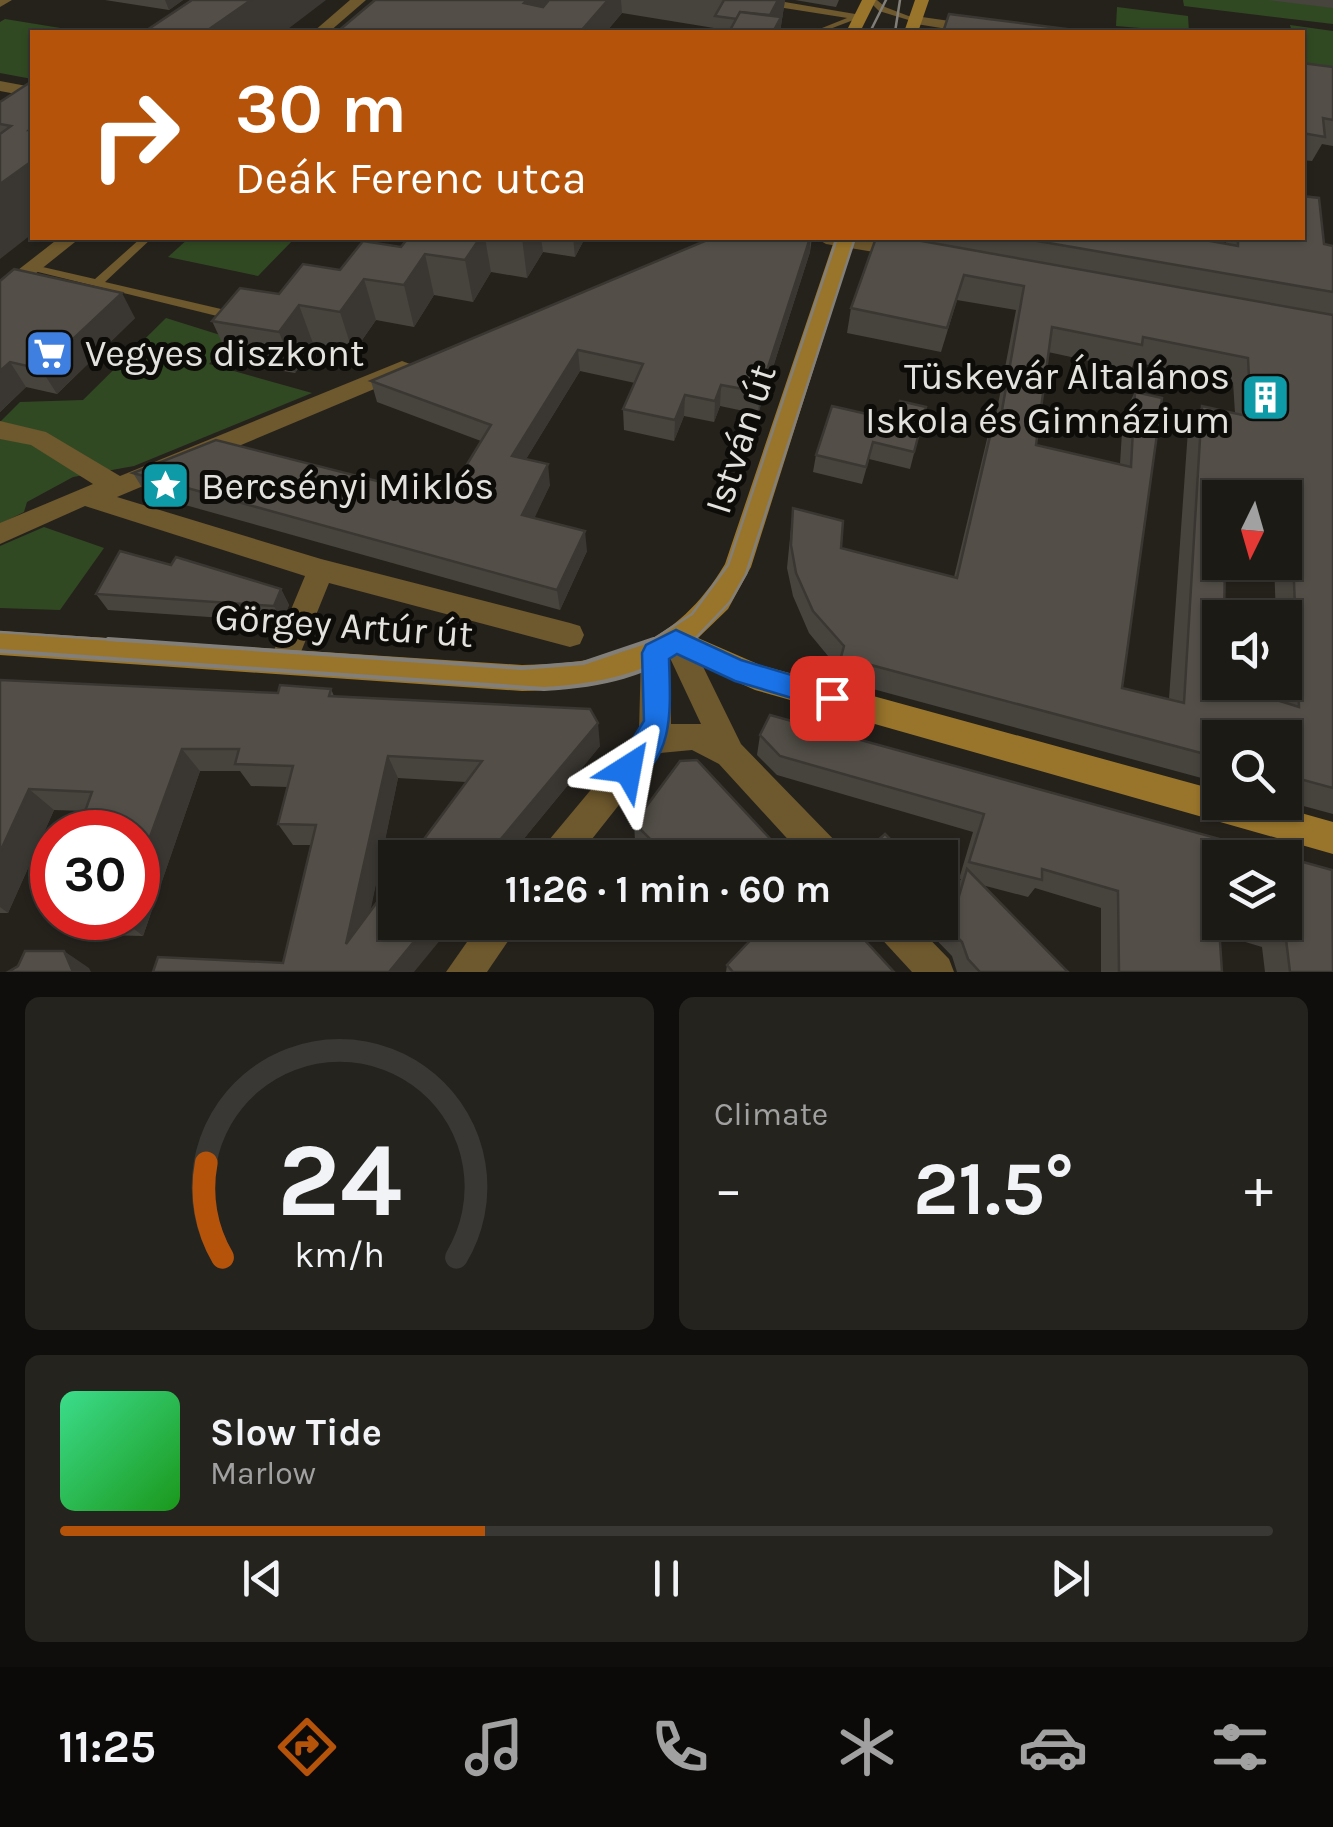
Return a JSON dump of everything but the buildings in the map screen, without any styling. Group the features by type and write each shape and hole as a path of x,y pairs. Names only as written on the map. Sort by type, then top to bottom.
{"street":[{"path":"322,30 359,0"},
{"path":"741,0 860,16"},
{"path":"854,30 871,0"},
{"path":"922,0 913,26 966,30"},
{"path":"0,86 30,92"},
{"path":"0,295 68,240"},
{"name":"István út","path":"666,647 706,616 738,568 838,240"},
{"path":"849,240 931,256"},
{"path":"0,534 83,496 118,486 429,358"},
{"path":"0,430 38,438 118,486"},
{"path":"83,496 320,570 570,635"},
{"path":"284,660 320,570"},
{"name":"Görgey Artúr út","path":"0,643 544,679 596,673 666,647"},
{"path":"571,840 652,739 666,647"},
{"path":"666,647 730,754 811,840"},
{"path":"666,647 755,676 1333,838"},
{"path":"652,739 694,736 730,754"},
{"path":"464,972 490,940"},
{"path":"907,940 936,972"}],"lane":[{"path":"871,0 913,26"},
{"path":"822,30 860,16"},
{"path":"97,283 144,240"},
{"path":"34,268 217,312"}],"green space":[{"path":"1183,0 1333,0 1333,24 1184,6"},
{"path":"1117,7 1188,16 1189,30 1165,30 1116,26"},
{"path":"5,19 73,30 30,30 30,79 0,73 0,22"},
{"path":"1290,25 1333,31 1333,68 1305,64 1305,30 1291,30"},
{"path":"187,240 293,240 258,276 168,257"},
{"path":"166,318 233,339 209,364 312,393 134,466 73,477 27,502 24,512 0,524 0,422 20,402 83,400"},
{"path":"44,527 104,548 60,610 0,608 0,546"}],"tram line":[{"path":"871,30 886,0"},
{"path":"895,30 900,0"},
{"path":"653,639 692,614 728,565 836,240"},
{"path":"692,642 730,602 746,574 854,240"},
{"path":"0,632 145,642"},
{"path":"108,639 522,668 583,663 653,639"},
{"path":"649,642 653,639"},
{"path":"0,651 544,689 624,677 661,662 694,639"}],"place":[{"name":"Vegyes diszkont","path":"50,353"},
{"name":"Tüskevár Általános Iskola és Gimnázium","path":"1265,398"},
{"name":"Bercsényi Miklós","path":"166,486"}],"route":[{"path":"628,769 652,739 657,721 655,653 676,641 735,670 832,698"}]}
